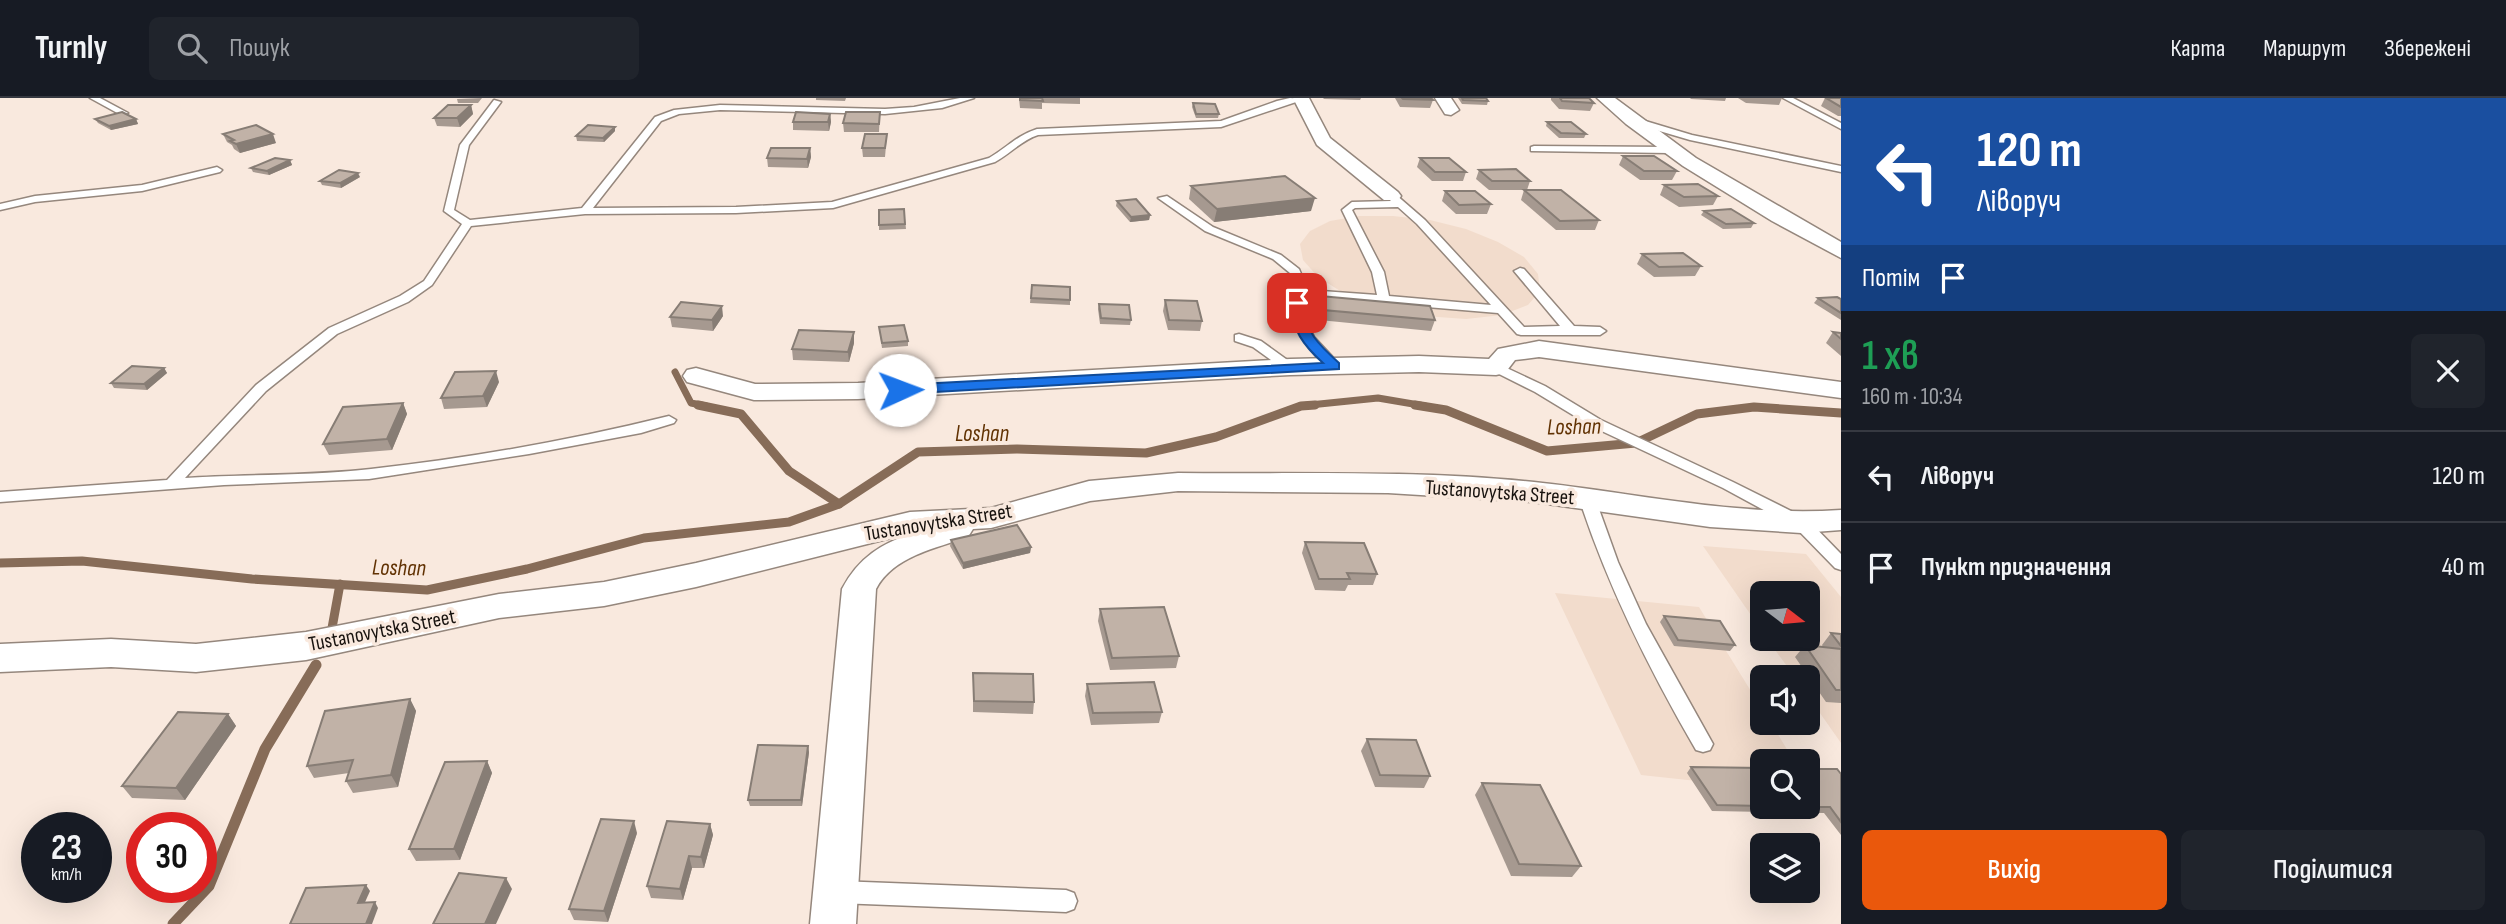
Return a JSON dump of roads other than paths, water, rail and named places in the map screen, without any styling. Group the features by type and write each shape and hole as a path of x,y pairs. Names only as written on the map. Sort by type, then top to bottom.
{"street":[{"path":"1301,98 1323,141 1396,200"},
{"path":"1605,98 1669,150 1756,205 1841,251"},
{"path":"696,376 754,392 858,391 1334,366 1419,364 1496,367 1507,354 1539,349 1841,390"},
{"name":"Tustanovytska Street","path":"8,666 111,653 196,658 293,648 499,606 604,594 695,575 910,522 991,518 1089,491 1178,482 1388,484 1532,492 1710,516 1801,523 1841,520"},
{"path":"834,908 859,589 864,576 879,561 902,549 991,518"}],"lane":[{"path":"94,98 124,113"},
{"path":"585,211 658,119 667,114 724,108 891,110 939,106 970,98"},
{"path":"497,102 465,145 458,172 449,211 468,223 585,211 736,210 833,205 992,160 1008,151 1022,137 1037,132 1063,128 1221,124 1240,120 1274,104 1301,98"},
{"path":"1787,98 1841,127"},
{"path":"1629,119 1690,137 1841,169"},
{"path":"1534,149 1669,150"},
{"path":"0,207 58,194 95,194 141,189 217,170"},
{"path":"1163,198 1209,229 1277,257 1295,271 1304,294"},
{"path":"1384,299 1375,264 1347,210 1352,205 1396,200 1521,331 1600,331"},
{"path":"172,484 261,388 333,331 404,299 428,283 468,223"},
{"path":"1521,271 1570,330"},
{"path":"1334,366 1315,348 1297,319 1297,303 1304,294 1320,293 1502,310"},
{"path":"1239,338 1257,344 1290,368"},
{"path":"1496,367 1540,389 1596,423 1728,485 1801,523 1841,564"},
{"path":"0,497 172,484 369,474 530,450 641,429 669,420"},
{"path":"1587,498 1599,538 1670,689 1703,744"},
{"path":"1801,523 1841,527"},
{"path":"834,908 1066,901"}],"waterway":[{"path":"675,372 691,403 706,406"},
{"name":"Loshan","path":"1300,406 1378,398 1425,406"},
{"path":"698,405 741,414 789,471 839,504"},
{"name":"Loshan","path":"839,504 918,452 1017,449 1146,453 1216,437 1301,406 1315,405"},
{"name":"Loshan","path":"1415,405 1446,410 1547,451 1636,443 1697,414 1754,407 1841,413"},
{"name":"Loshan","path":"340,585 427,590 527,569 644,538 789,522 839,504"},
{"name":"Loshan","path":"0,563 82,561 252,579 340,585"},
{"path":"332,628 340,585"},
{"path":"173,924 209,886 265,749 316,665"}]}
